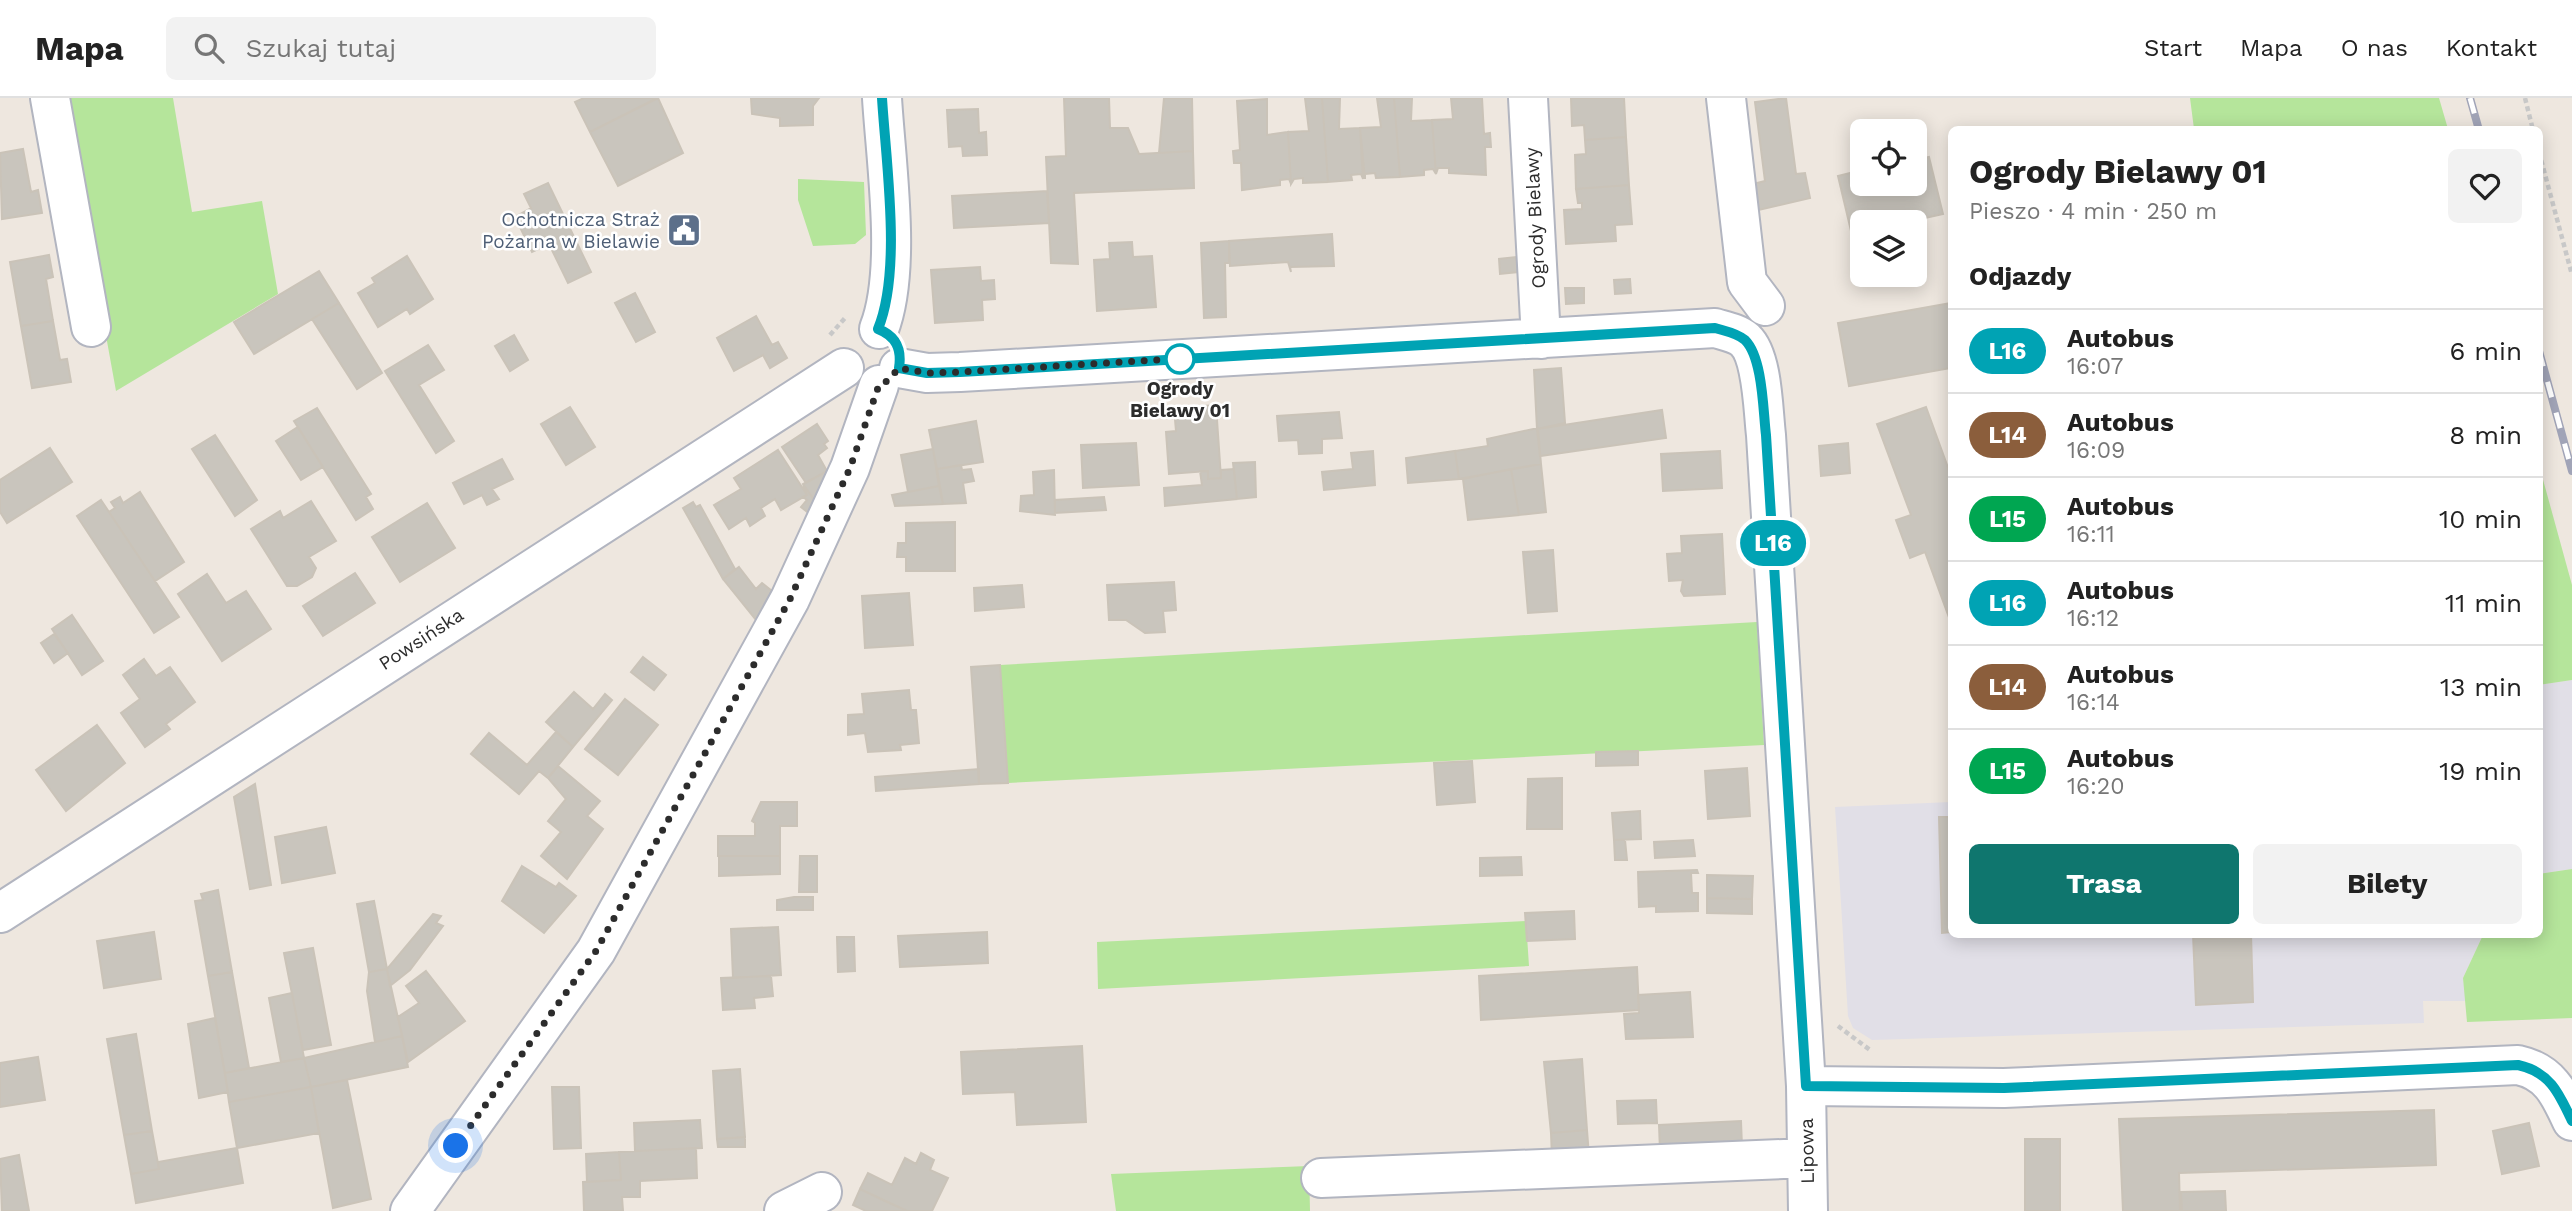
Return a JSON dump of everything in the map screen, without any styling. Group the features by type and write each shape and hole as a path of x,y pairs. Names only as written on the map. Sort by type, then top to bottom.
{"street":[{"path":"50,98 91,327"},
{"path":"878,329 888,306 891,271 882,98"},
{"name":"Ogrody Bielawy","path":"1528,98 1541,339"},
{"path":"410,1211 596,951 790,599 889,376 900,358 897,342 878,329 863,329 849,339 842,354 844,368 860,384 889,376 927,373 1715,328 1745,340 1771,299 1747,282 1726,98"},
{"name":"Lipowa","path":"1745,340 1753,352 1759,372 1766,435 1806,1086 1808,1211"},
{"name":"Powsińska","path":"0,912 844,368"},
{"path":"1806,1086 2004,1088 2518,1065 2542,1073 2552,1082 2572,1121"},
{"path":"1321,1178 1807,1158"},
{"path":"784,1211 822,1192"}],"path":[{"path":"2525,98 2532,126"},
{"path":"2543,167 2572,275"}],"shaded area":[{"path":"2572,680 2572,869 2543,873 2543,684"},
{"path":"1948,802 1948,938 2482,938 2463,978 2466,1001 2423,1001 2424,1023 1872,1040 1853,1028 1848,1016 1835,807"}],"green space":[{"path":"63,98 173,98 192,212 262,201 278,294 116,391"},
{"path":"2190,98 2439,98 2447,126 2194,126"},
{"path":"798,179 864,182 866,235 855,244 813,246 798,200"},
{"path":"2543,480 2572,585 2572,680 2543,684"},
{"path":"1757,622 1764,745 1008,783 1000,665"},
{"path":"2572,869 2572,1018 2467,1022 2463,978 2482,938 2543,938 2543,873"},
{"path":"1526,921 1529,966 1098,989 1097,942"},
{"path":"1309,1166 1310,1211 1116,1211 1111,1174"}],"building":[{"path":"584,98 657,98 590,132 575,102"},
{"path":"658,98 683,153 618,186 590,132"},
{"path":"751,98 819,98 813,106 813,125 780,126 780,118 752,114"},
{"path":"1064,98 1109,98 1110,128 1128,128 1139,154 1193,151 1194,188 1074,193 1078,264 1051,263 1046,157 1066,156"},
{"path":"1164,98 1192,98 1193,151 1159,153"},
{"path":"1305,98 1322,98 1328,182 1303,183 1303,178 1294,179 1291,184 1288,132 1309,131"},
{"path":"1322,98 1340,98 1339,129 1360,128 1363,179 1361,174 1351,175 1352,180 1328,182"},
{"path":"1377,98 1394,98 1400,177 1376,178 1375,173 1365,174 1365,179 1360,128 1381,127"},
{"path":"1394,98 1412,98 1411,121 1432,120 1436,174 1433,169 1424,170 1424,175 1400,177"},
{"path":"1451,98 1482,98 1484,134 1490,133 1491,147 1485,147 1486,175 1449,173 1449,168 1438,168 1436,174 1432,120 1453,119"},
{"path":"1571,98 1624,98 1626,137 1585,140 1584,125 1572,126"},
{"path":"1786,98 1796,174 1805,173 1810,198 1754,211 1749,185 1765,181 1755,102"},
{"path":"1267,99 1267,135 1288,132 1291,184 1289,179 1280,180 1280,185 1242,190 1241,163 1234,163 1233,151 1240,150 1237,101"},
{"path":"978,109 979,133 986,132 987,155 963,156 962,146 949,147 947,110"},
{"path":"1626,137 1629,185 1576,189 1575,155 1586,154 1585,140"},
{"path":"23,149 31,192 38,190 42,213 2,219 0,153"},
{"path":"1927,157 1943,214 1927,218 1927,210 1850,210 1850,227 1838,176 1850,173 1850,196 1927,196"},
{"path":"548,183 591,272 568,283 549,244 532,252 515,217 531,208 524,194"},
{"path":"1629,185 1632,224 1615,225 1616,241 1566,244 1564,210 1582,209 1582,203 1578,203 1576,189"},
{"path":"1047,191 1049,223 954,228 952,196"},
{"path":"1332,234 1334,266 1290,267 1291,272 1288,262 1230,266 1229,241"},
{"path":"1229,241 1229,263 1225,263 1226,317 1204,318 1201,243"},
{"path":"1132,242 1133,257 1152,256 1156,307 1097,311 1094,260 1110,259 1109,243"},
{"path":"49,255 53,277 46,279 53,321 21,326 10,262"},
{"path":"407,256 433,299 410,314 407,309 378,327 358,293 375,283 372,278"},
{"path":"1516,257 1518,272 1500,274 1499,259"},
{"path":"980,267 981,281 994,280 995,299 982,300 983,320 935,323 931,270"},
{"path":"319,271 339,303 254,354 234,322"},
{"path":"1630,279 1631,293 1615,294 1614,280"},
{"path":"1565,288 1584,288 1584,303 1566,304"},
{"path":"635,293 655,332 636,342 615,303"},
{"path":"339,303 382,373 357,389 312,319"},
{"path":"1948,304 1948,369 1849,386 1838,323"},
{"path":"756,316 772,345 778,342 787,358 770,368 763,355 734,371 717,338"},
{"path":"53,321 60,360 67,359 71,382 32,388 21,326"},
{"path":"514,335 528,360 510,371 495,346"},
{"path":"428,345 444,370 419,385 454,441 436,453 385,371"},
{"path":"1561,368 1565,423 1537,429 1534,370"},
{"path":"1216,405 1221,478 1208,479 1208,471 1169,474 1166,432 1176,431 1174,408"},
{"path":"570,407 595,447 566,465 541,424"},
{"path":"1926,407 1948,468 1948,615 1925,552 1910,558 1896,520 1911,515 1877,424"},
{"path":"317,408 371,494 366,497 373,509 356,520 294,421"},
{"path":"1662,410 1666,438 1540,456 1537,429"},
{"path":"1339,412 1342,438 1322,439 1322,453 1299,454 1298,440 1279,441 1277,416"},
{"path":"976,421 983,462 937,469 929,430"},
{"path":"817,424 828,441 824,444 827,448 818,455 827,471 806,483 782,447"},
{"path":"298,427 323,467 301,480 276,441"},
{"path":"1538,428 1541,464 1459,479 1455,451 1488,446 1487,439"},
{"path":"215,435 257,500 235,516 192,449"},
{"path":"1136,443 1139,485 1083,488 1081,445"},
{"path":"1848,443 1850,473 1821,476 1819,446"},
{"path":"50,448 72,482 7,523 0,512 0,480"},
{"path":"933,449 939,486 908,492 901,455"},
{"path":"778,450 807,495 781,510 775,499 761,508 765,516 750,526 746,518 729,529 714,505 741,489 734,478"},
{"path":"1373,451 1375,485 1324,490 1322,472 1353,469 1351,453"},
{"path":"1455,451 1459,479 1408,483 1406,458"},
{"path":"1720,451 1722,488 1663,491 1661,454"},
{"path":"502,459 513,479 492,489 499,499 487,505 482,495 464,504 453,483"},
{"path":"1255,462 1256,497 1237,499 1233,463"},
{"path":"1541,464 1546,512 1519,515 1511,469"},
{"path":"961,465 962,470 971,469 974,481 963,483 966,503 943,504 937,469"},
{"path":"1234,469 1237,499 1165,506 1164,488 1202,485 1200,471 1208,471 1208,479 1221,478 1221,470"},
{"path":"1511,469 1519,515 1468,520 1463,479"},
{"path":"1054,470 1055,515 1020,511 1021,496 1034,495 1033,472"},
{"path":"825,472 831,480 817,504 803,484"},
{"path":"803,484 817,504 811,515 801,507 807,500 803,497 807,495"},
{"path":"939,486 943,504 895,506 892,495"},
{"path":"140,492 184,562 155,581 109,512 115,508 111,502 120,497 123,503"},
{"path":"1104,497 1106,510 1055,513 1055,500"},
{"path":"101,500 179,617 154,633 77,516"},
{"path":"311,501 336,541 309,557 316,568 312,577 297,586 287,586 251,529 280,511 283,518"},
{"path":"693,502 696,507 700,505 735,569 723,579 683,508"},
{"path":"427,503 455,548 400,582 372,537"},
{"path":"955,522 955,571 906,571 906,557 897,557 898,543 906,543 906,523"},
{"path":"1722,534 1725,594 1684,596 1681,591 1683,580 1669,581 1667,554 1682,553 1681,536"},
{"path":"1553,550 1557,611 1528,613 1523,552"},
{"path":"739,567 756,589 762,583 772,591 756,620 723,579"},
{"path":"355,573 375,603 323,636 303,606"},
{"path":"207,574 226,603 246,591 271,629 222,661 178,594"},
{"path":"1174,582 1176,610 1163,611 1165,632 1145,633 1126,620 1109,620 1107,585"},
{"path":"1022,585 1024,607 975,611 974,588"},
{"path":"909,593 913,645 865,648 862,596"},
{"path":"72,615 103,661 82,675 52,629"},
{"path":"54,634 68,653 54,663 41,643"},
{"path":"643,657 666,675 654,690 631,672"},
{"path":"144,659 156,676 170,667 195,702 166,724 170,729 145,747 121,713 140,699 123,675"},
{"path":"1000,665 1008,783 979,784 971,667"},
{"path":"909,690 911,710 916,710 919,743 900,745 901,750 868,752 865,733 848,735 848,715 864,714 862,694"},
{"path":"574,692 593,709 605,694 612,700 573,747 546,722"},
{"path":"625,699 658,725 618,775 585,749"},
{"path":"97,725 125,763 66,811 36,770"},
{"path":"556,732 573,747 548,778 539,771 519,794 471,754 489,733 527,765"},
{"path":"1638,751 1638,765 1596,766 1596,752"},
{"path":"1472,761 1475,802 1437,805 1434,763"},
{"path":"558,766 600,801 587,816 603,829 567,879 541,856 561,832 548,821 566,799 548,778"},
{"path":"1747,768 1750,816 1708,819 1705,771"},
{"path":"979,769 979,784 876,791 875,777"},
{"path":"1562,778 1562,829 1527,829 1528,779"},
{"path":"255,784 271,885 250,889 234,797"},
{"path":"761,802 797,802 797,826 780,826 780,856 718,856 718,836 755,836 755,823 752,821"},
{"path":"1640,811 1641,839 1614,840 1612,813"},
{"path":"1939,817 1948,817 1948,932 1942,933"},
{"path":"326,827 335,873 282,883 275,837"},
{"path":"1614,840 1625,840 1627,860 1615,860"},
{"path":"1693,840 1695,856 1655,858 1654,842"},
{"path":"719,856 780,856 780,874 719,876"},
{"path":"800,856 817,856 817,892 799,892"},
{"path":"1521,857 1522,875 1480,876 1480,858"},
{"path":"522,866 556,887 559,883 576,896 544,933 502,901"},
{"path":"1697,870 1698,873 1691,873 1692,893 1698,893 1698,911 1656,912 1656,906 1639,907 1638,872"},
{"path":"1707,875 1753,876 1752,899 1707,898"},
{"path":"218,890 232,972 208,976 195,901 203,900 201,894"},
{"path":"813,897 813,910 777,910 777,900"},
{"path":"1707,898 1752,899 1752,914 1707,913"},
{"path":"374,901 387,969 369,972 357,904"},
{"path":"1574,911 1575,939 1527,941 1525,913"},
{"path":"433,914 441,916 436,923 443,926 410,970 390,986 387,969"},
{"path":"778,927 781,975 733,978 731,929"},
{"path":"154,932 161,979 104,988 97,941"},
{"path":"987,932 988,963 900,967 898,936"},
{"path":"837,937 854,937 855,971 838,972"},
{"path":"2193,938 2251,938 2253,1002 2196,1005"},
{"path":"313,948 331,1045 303,1050 284,953"},
{"path":"1637,967 1639,1010 1481,1020 1479,976"},
{"path":"387,969 402,1036 375,1042 367,991 369,972"},
{"path":"426,971 465,1021 408,1062 398,1017 419,1003 406,986"},
{"path":"232,972 249,1068 225,1073 208,976"},
{"path":"771,976 773,996 754,998 755,1008 723,1010 721,978"},
{"path":"1690,992 1693,1037 1626,1039 1624,1014 1639,1013 1638,995"},
{"path":"292,993 304,1058 281,1062 269,998"},
{"path":"215,1018 228,1092 199,1098 188,1024"},
{"path":"136,1034 152,1131 124,1135 107,1039"},
{"path":"402,1036 408,1067 311,1087 304,1058"},
{"path":"1082,1046 1086,1122 1017,1125 1015,1092 963,1094 961,1052"},
{"path":"38,1057 45,1100 0,1107 0,1063"},
{"path":"304,1058 311,1087 229,1102 225,1073"},
{"path":"1582,1059 1587,1130 1551,1133 1544,1062"},
{"path":"740,1069 745,1137 717,1139 713,1071"},
{"path":"347,1080 371,1199 333,1208 311,1087"},
{"path":"311,1087 319,1133 237,1148 229,1102"},
{"path":"552,1087 579,1087 581,1148 554,1149"},
{"path":"1656,1100 1657,1123 1618,1124 1617,1101"},
{"path":"2434,1110 2436,1165 2179,1173 2180,1211 2123,1211 2119,1119"},
{"path":"700,1120 702,1148 635,1151 634,1123"},
{"path":"1741,1121 1742,1147 1660,1151 1659,1125"},
{"path":"2529,1123 2539,1166 2502,1174 2493,1131"},
{"path":"1587,1130 1589,1156 1552,1158 1551,1133"},
{"path":"152,1131 159,1169 131,1174 124,1135"},
{"path":"745,1137 745,1147 718,1147 717,1139"},
{"path":"2025,1139 2060,1139 2060,1211 2025,1211"},
{"path":"237,1148 243,1183 136,1203 131,1174 159,1169 158,1162"},
{"path":"696,1148 697,1178 640,1181 640,1197 622,1197 623,1211 584,1211 583,1182 621,1180 619,1152"},
{"path":"619,1152 621,1180 587,1182 586,1154"},
{"path":"921,1153 934,1160 930,1170 948,1178 932,1211 907,1211 860,1189 868,1173 892,1185 905,1158 916,1164"},
{"path":"19,1155 29,1211 2,1211 0,1159"},
{"path":"860,1189 907,1211 866,1211 853,1205"},
{"path":"2225,1191 2226,1211 2182,1211 2181,1192"}],"railway":[{"path":"2470,98 2478,126"},
{"path":"2543,366 2572,471"}],"bus line":[{"name":"L16","path":"882,98 891,271 888,306 878,329 892,336 897,342 899,368 909,372 960,372 1715,328 1745,340 1753,352 1759,372 1766,435 1806,1086 2004,1088 2305,1077 2518,1065 2542,1073 2552,1082 2572,1121"}],"place":[{"name":"Ochotnicza Straż Pożarna w Bielawie","path":"684,230"},
{"name":"Ogrody Bielawy 01","path":"1180,359"}],"route":[{"path":"456,1146 596,951 790,599 850,468 879,385 887,381 899,368 909,372 960,372 1189,358 1180,359"}]}
